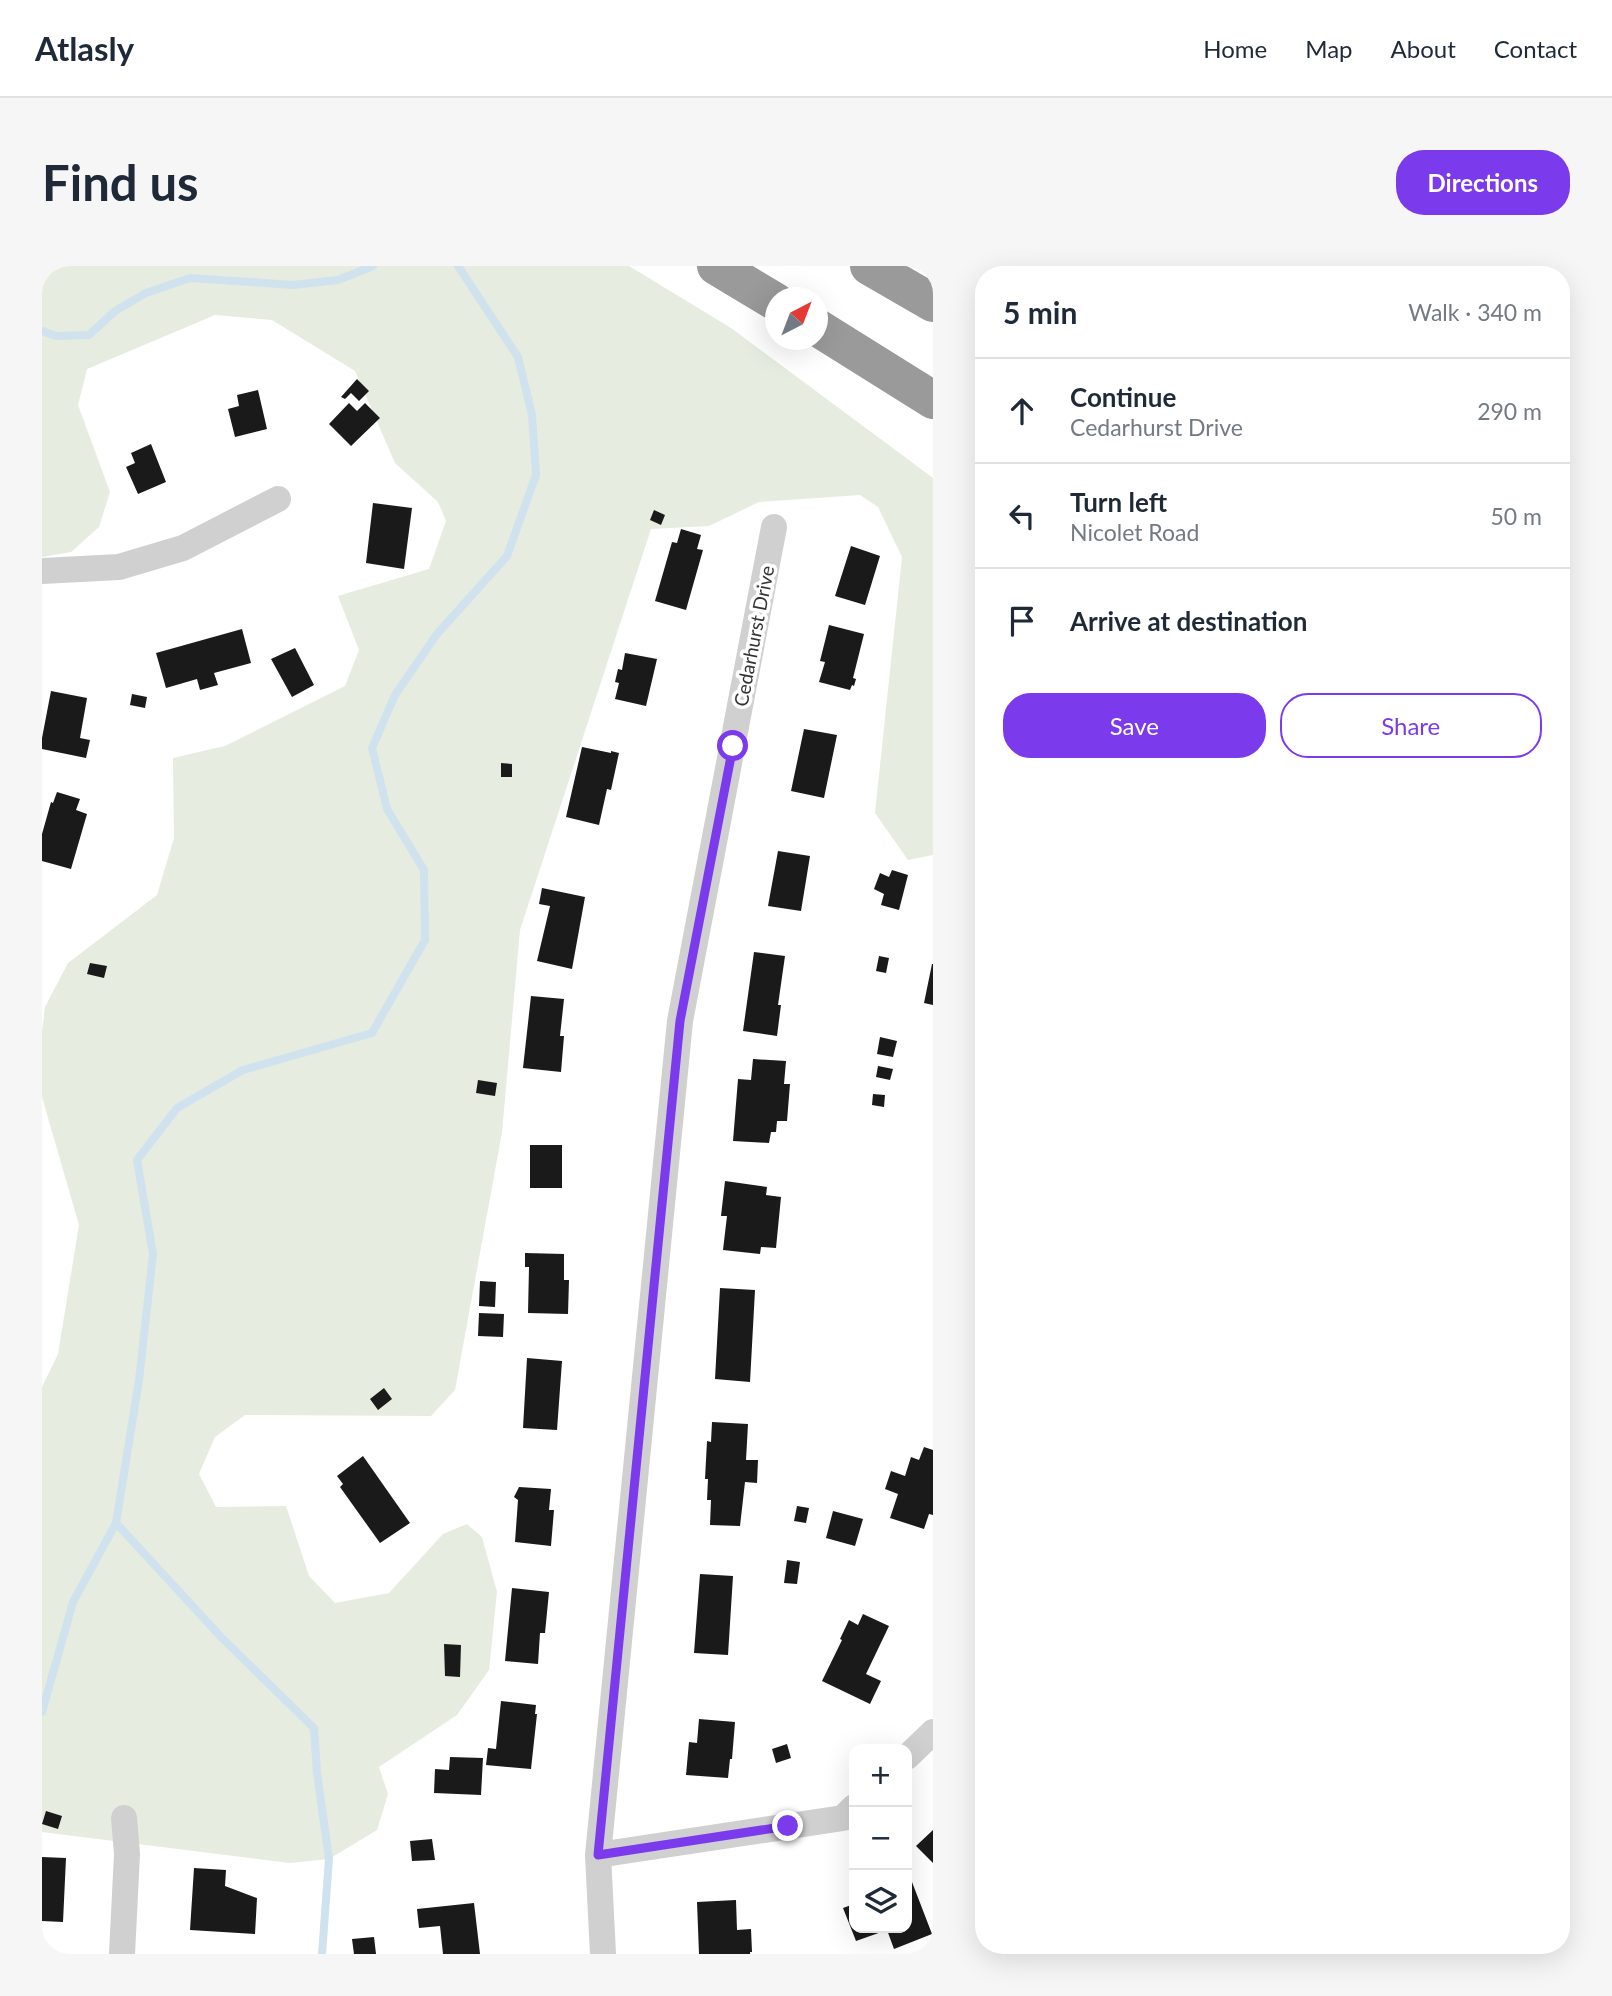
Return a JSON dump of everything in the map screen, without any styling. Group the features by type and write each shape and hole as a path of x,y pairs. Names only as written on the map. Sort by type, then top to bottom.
{"highway":[{"path":"716,266 765,296"},
{"path":"869,266 933,303"},
{"path":"828,335 933,400"}],"street":[{"path":"42,570 119,567 183,548 278,499"},
{"name":"Cedarhurst Drive","path":"603,1954 598,1855 680,1021 775,527"},
{"path":"912,1752 933,1732"},
{"path":"598,1855 843,1818 849,1812"},
{"path":"122,1954 127,1854 124,1818"}],"shaded area":[{"path":"42,266 629,266 731,328 933,478 933,855 908,860 875,813 902,557 878,507 860,495 759,502 709,526 651,529 520,930 502,1132 455,1390 431,1416 245,1415 215,1437 199,1474 216,1507 286,1506 309,1576 335,1603 389,1593 443,1534 467,1524 482,1537 497,1592 489,1670 457,1715 379,1767 388,1794 377,1830 329,1859 290,1863 42,1832 42,1387 58,1354 79,1225 42,1097 42,1032 45,1007 68,963 157,895 174,838 173,758 225,746 345,686 359,650 338,596 429,569 446,521 438,502 395,463 355,371 272,320 215,315 87,369 78,405 110,492 99,527 71,552 42,557"}],"building":[{"path":"357,379 369,391 359,401 351,393 345,399 341,397"},
{"path":"258,390 267,429 235,437 228,409 239,406 237,395"},
{"path":"349,403 357,411 365,403 380,418 351,446 329,424"},
{"path":"151,444 166,482 138,494 126,467 135,463 131,453"},
{"path":"373,503 412,508 404,569 366,563"},
{"path":"654,510 665,515 661,525 650,520"},
{"path":"681,529 701,535 697,549 703,550 686,610 655,601 672,542 677,543"},
{"path":"851,546 880,556 865,605 835,596"},
{"path":"829,625 864,634 853,678 856,679 850,690 819,682 825,662 820,661"},
{"path":"242,629 251,663 214,673 218,685 200,690 197,679 166,688 156,653"},
{"path":"295,648 314,685 292,697 271,659"},
{"path":"625,653 657,659 646,706 615,699 619,683 615,682 618,669 622,670"},
{"path":"51,691 87,698 80,738 90,740 86,758 42,749"},
{"path":"132,694 147,697 145,708 130,705"},
{"path":"804,729 837,735 824,798 791,791"},
{"path":"582,747 619,753 611,790 607,789 599,825 566,817"},
{"path":"501,763 512,764 512,777 501,777"},
{"path":"57,792 80,799 76,810 87,814 71,869 42,861 42,834 51,802 53,803"},
{"path":"778,851 810,856 801,911 768,906"},
{"path":"892,870 908,875 899,910 881,905 884,894 874,889 880,873 889,877"},
{"path":"542,888 585,897 572,969 537,961 550,906 539,904"},
{"path":"754,952 785,956 777,1036 743,1031"},
{"path":"879,956 889,958 886,973 876,971"},
{"path":"90,963 107,966 104,978 87,974"},
{"path":"933,964 933,1005 924,1003"},
{"path":"531,996 564,999 560,1036 564,1036 561,1072 523,1068"},
{"path":"880,1037 897,1041 893,1057 877,1054"},
{"path":"753,1059 786,1061 784,1084 790,1084 787,1121 777,1121 776,1132 771,1132 769,1143 733,1141 738,1079 751,1080"},
{"path":"878,1066 893,1069 890,1080 876,1077"},
{"path":"478,1080 497,1083 495,1096 476,1093"},
{"path":"873,1094 885,1095 884,1107 872,1105"},
{"path":"530,1145 562,1145 562,1188 530,1188"},
{"path":"725,1181 767,1187 766,1195 781,1197 776,1248 761,1247 760,1254 723,1250 727,1216 721,1216"},
{"path":"525,1253 564,1254 564,1280 569,1280 568,1314 528,1313 529,1267 525,1267"},
{"path":"480,1281 496,1282 495,1307 479,1306"},
{"path":"720,1288 755,1290 750,1382 715,1379"},
{"path":"479,1313 504,1314 503,1337 478,1336"},
{"path":"527,1358 562,1361 557,1430 523,1428"},
{"path":"384,1388 392,1399 378,1410 370,1399"},
{"path":"712,1422 748,1424 746,1460 758,1460 757,1483 745,1482 740,1526 710,1525 711,1500 707,1500 708,1479 705,1479 707,1441 711,1442"},
{"path":"924,1447 933,1450 933,1515 929,1514 924,1529 890,1518 898,1494 885,1489 891,1471 905,1476 911,1457 919,1460"},
{"path":"363,1456 410,1523 380,1543 340,1487 343,1484 337,1476"},
{"path":"519,1487 551,1489 549,1510 554,1510 551,1546 515,1542 518,1500 514,1497"},
{"path":"797,1506 809,1508 806,1523 794,1521"},
{"path":"833,1511 863,1519 855,1546 826,1538"},
{"path":"787,1560 800,1562 797,1584 784,1583"},
{"path":"700,1574 733,1576 728,1655 694,1653"},
{"path":"512,1588 549,1592 545,1633 540,1633 538,1664 505,1661"},
{"path":"863,1614 889,1626 866,1674 881,1681 870,1704 822,1681 849,1620 858,1625"},
{"path":"444,1644 461,1645 460,1677 445,1676"},
{"path":"501,1701 536,1705 531,1769 486,1765 488,1748 496,1749"},
{"path":"699,1719 735,1722 728,1778 686,1775 689,1742 697,1743"},
{"path":"787,1744 791,1758 776,1763 772,1749"},
{"path":"450,1757 483,1758 481,1795 434,1793 435,1769 449,1770"},
{"path":"46,1811 62,1816 58,1829 42,1824"},
{"path":"933,1830 933,1863 916,1846"},
{"path":"432,1839 435,1860 412,1861 410,1841"},
{"path":"42,1857 66,1858 63,1922 42,1921"},
{"path":"194,1868 226,1870 225,1886 257,1898 255,1934 190,1930"},
{"path":"912,1882 932,1934 894,1949 888,1933 912,1933"},
{"path":"736,1900 737,1930 751,1929 752,1952 699,1954 697,1902"},
{"path":"474,1903 480,1954 443,1954 440,1926 419,1928 417,1909"},
{"path":"849,1906 849,1923 843,1908"},
{"path":"853,1933 879,1933 856,1941"},
{"path":"374,1937 376,1954 354,1954 352,1939"}],"waterway":[{"path":"42,331 56,336 89,335 115,311 146,293 190,278 293,285 338,280 373,266"},
{"path":"42,1712 73,1602 116,1523 139,1380 153,1254 137,1160 177,1108 243,1070 372,1033 425,940 424,870 387,809 372,748 395,695 437,634 507,556 536,475 532,415 518,357 458,266"},
{"path":"116,1523 222,1638 314,1728 317,1773 329,1859 322,1954"}],"route":[{"path":"733,746 680,1021 598,1855 788,1826"}]}
